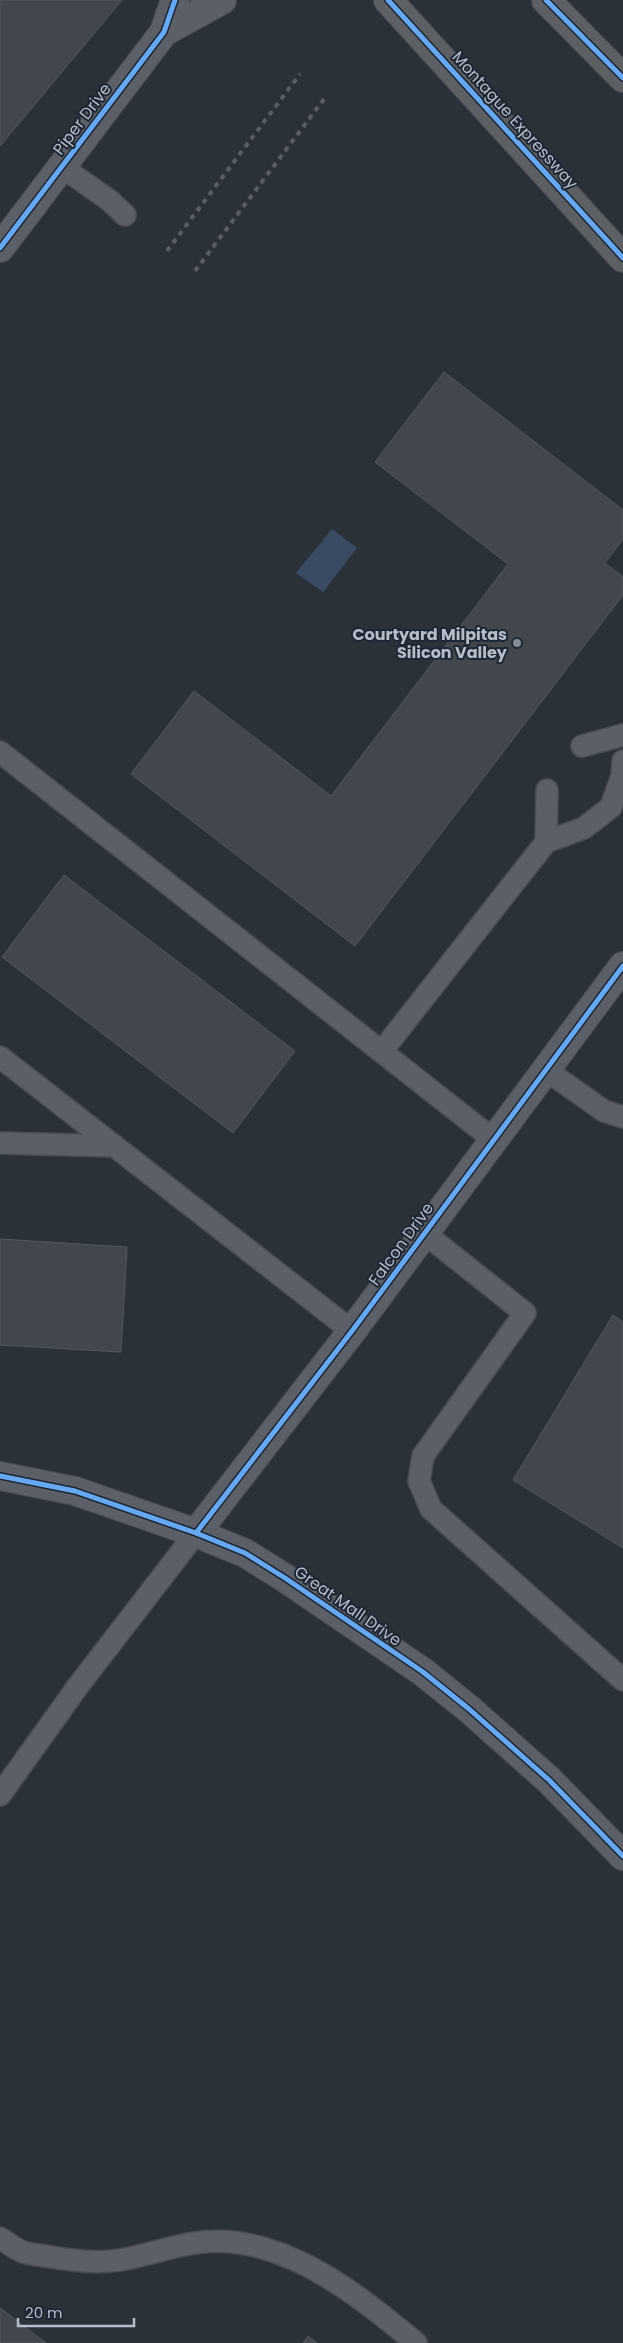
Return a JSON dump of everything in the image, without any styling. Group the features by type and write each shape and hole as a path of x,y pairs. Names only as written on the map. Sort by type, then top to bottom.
{"highway":[{"name":"Montague Expressway","path":"388,0 623,258"},
{"path":"546,0 623,78"}],"street":[{"name":"Piper Drive","path":"0,248 164,32 175,0"},
{"name":"Piper Drive","path":"164,32 222,0"},
{"name":"Falcon Drive","path":"196,1533 352,1331 623,966"},
{"name":"Great Mall Drive","path":"0,1476 75,1491 196,1533 245,1553 278,1573 422,1672 510,1744 549,1780 623,1856"}],"lane":[{"path":"62,167 125,214"},
{"path":"582,746 623,734"},
{"path":"0,752 494,1140"},
{"path":"382,1051 546,842 584,828 612,807 622,776 623,761"},
{"path":"546,842 547,790"},
{"path":"0,1057 352,1331"},
{"path":"546,1070 604,1111 623,1117"},
{"path":"0,1143 115,1146"},
{"path":"424,1233 526,1313 423,1456 420,1481 430,1508 623,1680"},
{"path":"0,1795 78,1686 196,1533"},
{"path":"0,2238 22,2252 90,2263 122,2260 173,2246 202,2241 233,2242 263,2249 289,2257 314,2270 360,2299 416,2343"}],"water":[{"path":"332,529 357,548 323,592 296,573"}],"building":[{"path":"0,0 122,0 0,146"},
{"name":"Courtyard Milpitas Silicon Valley","path":"444,372 623,510 623,539 605,563 623,577 623,595 355,946 131,774 194,691 331,796 508,564 375,462"},
{"path":"64,875 295,1051 233,1133 2,957"},
{"path":"0,1239 127,1247 121,1352 0,1345"},
{"path":"613,1315 623,1322 623,1548 513,1480"},
{"path":"0,2308 46,2343 0,2343"},
{"path":"308,2336 317,2343 303,2343"}],"railway":[{"path":"167,251 300,74"},
{"path":"195,271 324,99"}],"cycle path":[{"path":"0,248 164,32 175,0"},
{"path":"388,0 623,258"},
{"path":"546,0 623,78"},
{"path":"196,1533 352,1331 623,966"},
{"path":"0,1476 75,1491 196,1533 245,1553 423,1672 469,1709 549,1780 623,1856"}],"place":[{"name":"Courtyard Milpitas Silicon Valley","path":"517,643"}]}
